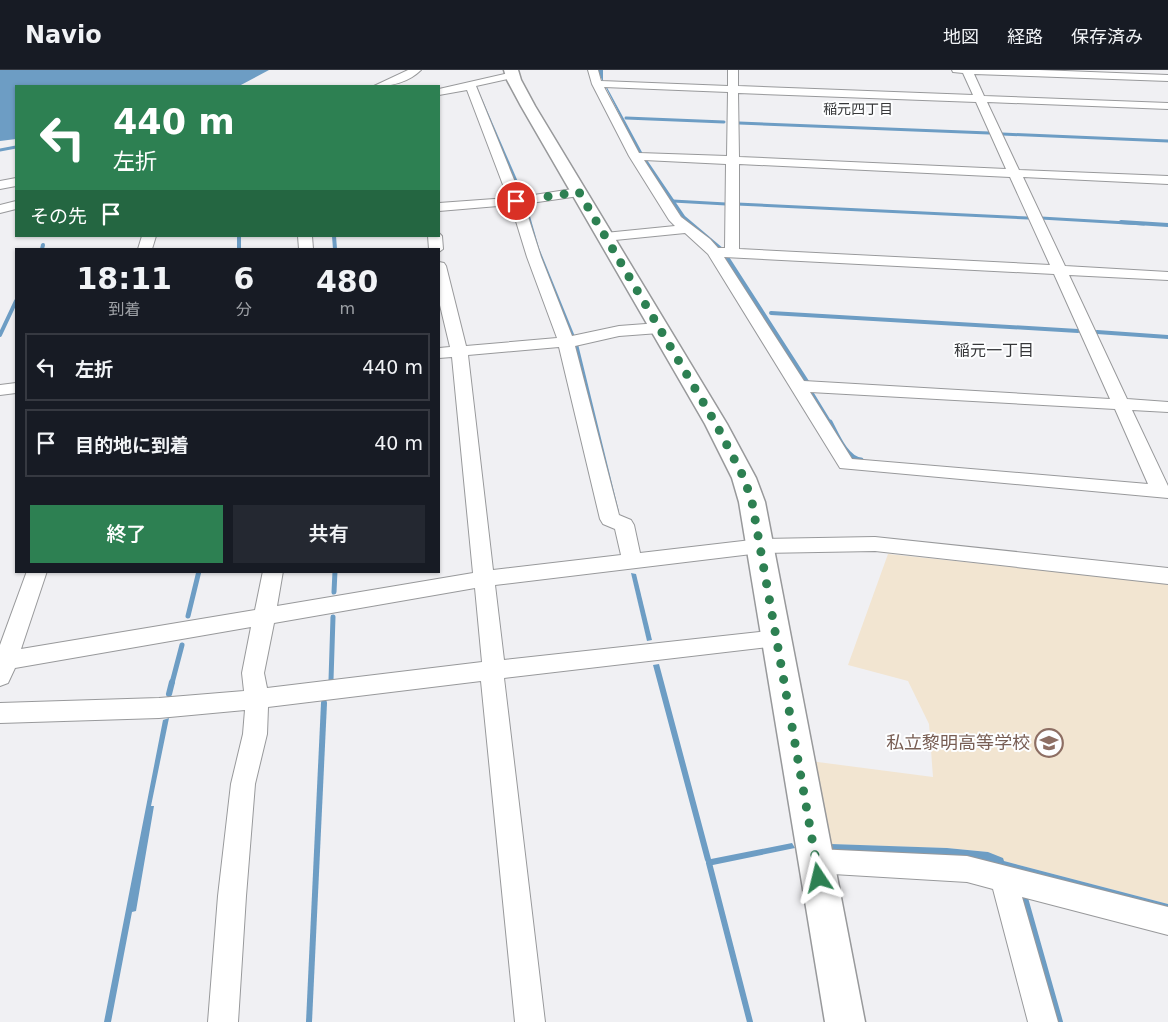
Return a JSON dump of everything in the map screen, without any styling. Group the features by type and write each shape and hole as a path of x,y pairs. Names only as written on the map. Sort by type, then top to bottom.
{"main road":[{"path":"512,73 528,106 716,424 744,478 752,502 845,1022"}],"street":[{"path":"387,85 403,83 416,70"},
{"path":"732,70 732,159 723,252 800,386 802,394 846,464 1165,492"},
{"path":"956,70 1168,78"},
{"path":"967,70 1121,404 1165,492"},
{"path":"593,71 602,84 676,220 705,242 723,252 1168,276"},
{"path":"440,92 470,86 470,84 512,73"},
{"path":"602,84 1168,106"},
{"path":"470,86 516,201 534,257 571,342 610,519 624,524 632,561"},
{"path":"640,156 1168,180"},
{"path":"0,185 15,182"},
{"path":"440,207 516,201 579,192"},
{"path":"0,209 15,205"},
{"path":"606,236 687,229"},
{"path":"440,273 442,287 454,324 459,351 494,670 492,679 530,1022"},
{"path":"440,353 571,342 619,331 659,328"},
{"path":"800,386 1168,407"},
{"path":"0,390 15,388"},
{"path":"2,666 264,615 484,579 760,546 875,544 1168,576"},
{"path":"2,666 35,573"},
{"path":"223,1022 242,793 254,734 257,699 253,673 273,573"},
{"path":"0,713 159,708 257,699 777,638"},
{"path":"816,861 968,869 1015,883 1168,921"},
{"path":"1015,883 1043,1022"}],"shaded area":[{"name":"私立黎明高等学校","path":"888,554 1168,583 1168,904 1004,861 988,852 947,848 825,844 810,761 933,777 929,724 908,681 848,665"}],"water":[{"path":"0,70 269,70 241,85 15,85 15,139 0,141"},
{"path":"597,70 603,70 603,80 643,154 685,216 724,249 809,381 803,381 719,250 681,216 639,153"},
{"path":"474,85 476,85 525,198 521,199"},
{"path":"526,202 539,248 578,344 619,512 612,513 521,203"},
{"path":"631,573 636,574 652,640 647,641"},
{"path":"659,664 711,859 792,843 795,848 708,866 653,665"},
{"path":"169,718 151,806 154,806 136,911 132,912 111,1022 104,1022 163,720"},
{"path":"831,844 947,848 988,852 1003,858 1004,861 1168,904 1168,908 833,854"}],"waterway":[{"path":"626,118 724,122"},
{"path":"739,123 989,133"},
{"path":"1002,134 1168,141"},
{"path":"0,150 15,147"},
{"path":"673,201 726,204"},
{"path":"737,204 1028,218"},
{"path":"1041,218 1144,224"},
{"path":"1121,222 1168,225"},
{"path":"239,237 239,248"},
{"path":"334,237 335,248"},
{"path":"0,335 15,303"},
{"path":"771,313 1078,331"},
{"path":"1097,332 1168,337"},
{"path":"811,392 830,423"},
{"path":"830,422 846,450 856,459 861,460"},
{"path":"188,616 199,573"},
{"path":"334,592 335,573"},
{"path":"331,680 333,617"},
{"path":"172,683 182,645"},
{"path":"169,694 172,682"},
{"path":"309,1022 324,703"},
{"path":"709,863 750,1022"},
{"path":"1023,891 1060,1022"}],"place":[{"name":"私立黎明高等学校","path":"1049,743"}],"district":[{"name":"稲元四丁目","path":"858,109"},
{"name":"稲元一丁目","path":"994,350"}],"route":[{"path":"516,201 579,192 716,424 744,478 752,502 819,878"}]}
